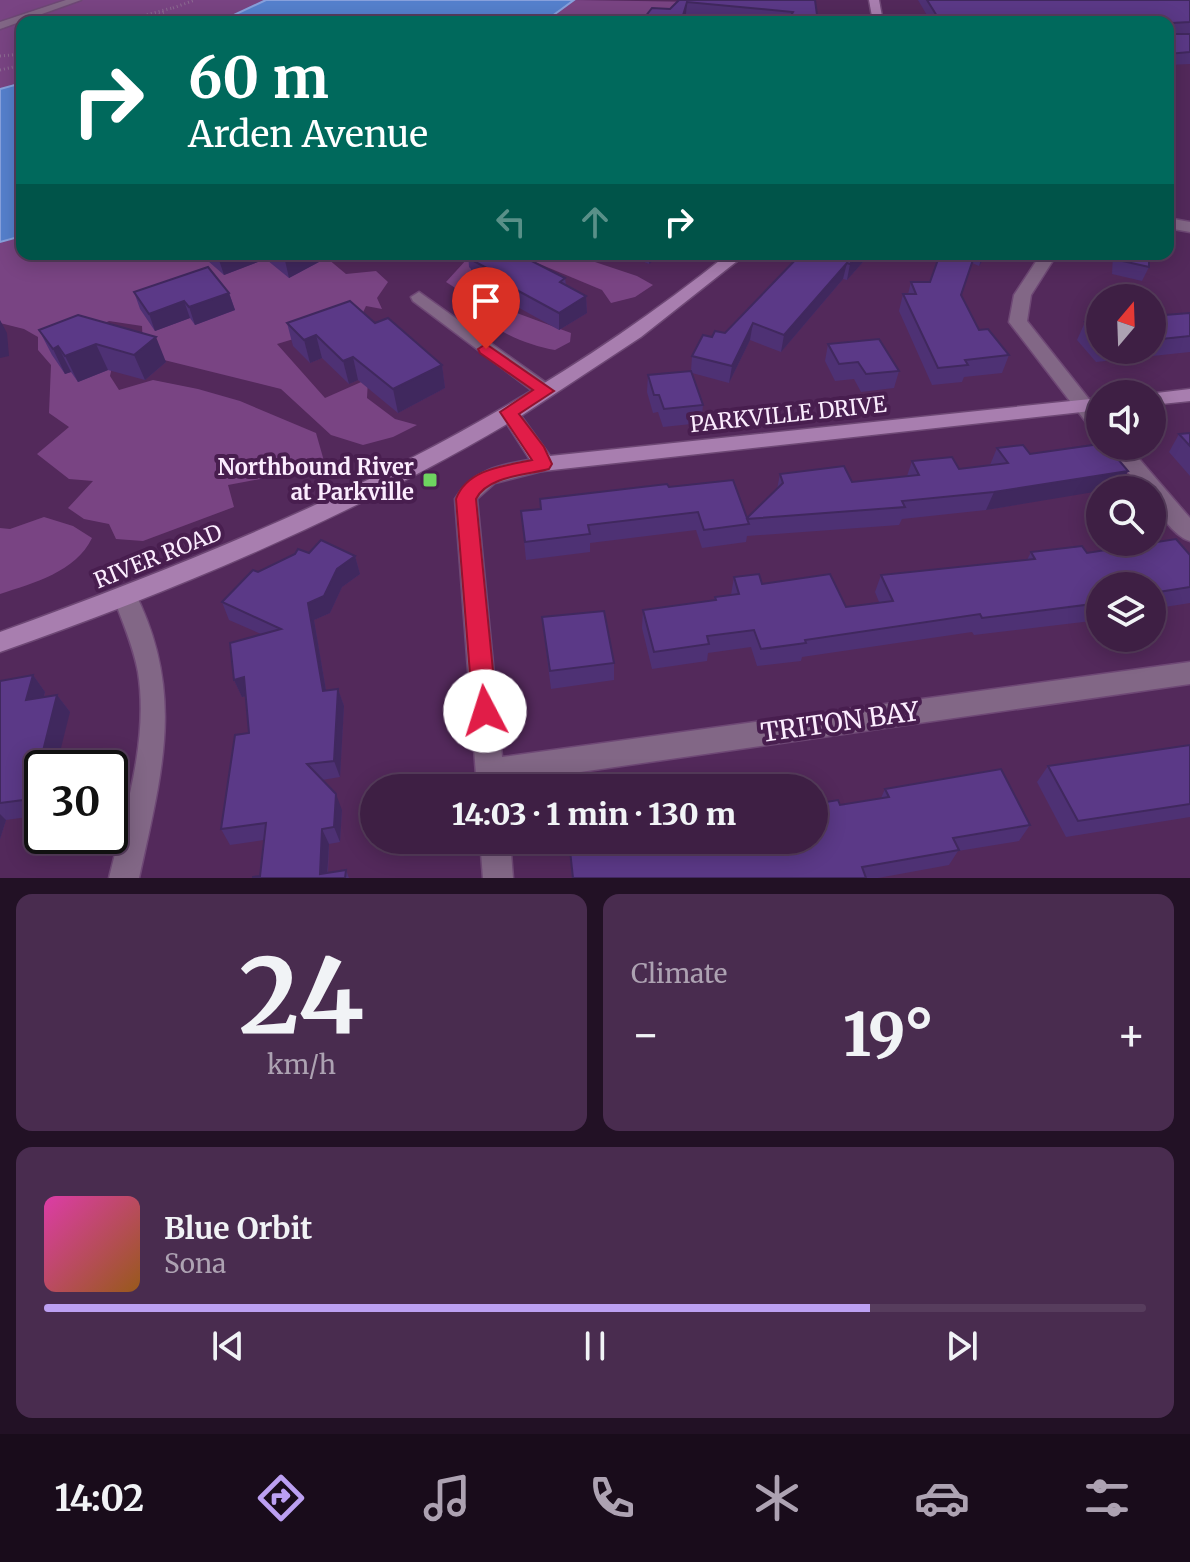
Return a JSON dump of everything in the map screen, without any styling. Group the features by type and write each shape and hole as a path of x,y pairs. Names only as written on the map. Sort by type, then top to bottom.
{"street":[{"path":"29,16 76,0"},
{"name":"RIVER ROAD","path":"0,642 125,596 282,532 353,499 545,391 703,284 731,260"},
{"path":"1045,260 1015,310 1018,322 1086,399"},
{"path":"419,297 545,391"},
{"path":"1166,398 1190,395"},
{"name":"PARKVILLE DRIVE","path":"543,464 1086,406"},
{"path":"490,774 466,499 469,490 479,482 543,464 538,452 508,412"},
{"path":"1129,460 1190,533"},
{"path":"124,878 151,736 151,687 145,649 125,596"},
{"name":"TRITON BAY","path":"530,774 1190,673"},
{"path":"496,854 498,878"}],"path":[{"path":"142,16 195,0"},
{"path":"157,16 172,8"}],"shaded area":[{"path":"0,0 266,0 232,16 16,16 16,85 0,89"},
{"path":"574,0 704,2 784,16 552,16"},
{"path":"16,238 16,260 329,260 346,274 376,271 388,282 377,298 382,309 366,306 360,319 277,344 325,398 368,379 367,398 395,419 417,425 393,437 363,445 331,435 281,389 164,360 143,347 142,326 109,321 86,332 112,367 110,376 119,390 153,380 240,401 316,433 324,461 282,475 228,485 234,507 143,541 116,539 109,524 84,519 68,508 93,481 69,479 37,454 69,427 49,413 51,365 38,350 38,337 24,329 0,323 0,242"},
{"path":"466,260 530,260 497,280 499,299 514,312 571,333 570,342 555,350 522,341 486,319 446,282"},
{"path":"530,260 596,260 653,285 635,297 611,303 602,290"},
{"path":"44,517 73,526 92,538 76,560 65,568 0,594 0,528 10,529"}],"water":[{"path":"266,0 574,0 552,16 232,16"},
{"path":"16,85 16,238 0,242 0,89"}],"building":[{"path":"679,0 815,0 817,16 791,16 793,12 687,2 683,16 646,16 652,8 670,9"},
{"path":"927,0 1190,0 1190,22 1174,23 1174,16 937,16"},
{"path":"1174,34 1190,34 1190,52 1174,53"},
{"path":"472,260 530,260 565,278 560,282 586,296 559,313 491,276 496,273"},
{"path":"795,260 854,260 847,263 784,335 753,323 732,366 692,356 703,335 712,337 715,331 725,333"},
{"path":"938,260 973,260 961,295 979,330 988,329 1009,355 965,360 968,365 938,368 903,294 916,294 911,282 930,282"},
{"path":"1118,260 1149,260 1149,267"},
{"path":"208,267 229,293 189,307 184,301 149,314 134,292"},
{"path":"350,301 375,323 388,318 442,365 393,389 353,357 343,361 316,335 304,340 287,323"},
{"path":"1190,313 1190,336 1166,339 1166,315"},
{"path":"78,315 156,337 134,355 96,344 65,356 58,346 53,349 39,330"},
{"path":"879,339 899,371 866,374 858,362 839,364 828,344"},
{"path":"691,371 703,405 664,409 659,395 654,395 648,375"},
{"path":"1190,433 1190,446 1179,434"},
{"path":"1023,445 1030,454 1086,446 1086,460 1119,460 1128,471 994,492 902,501 905,507 747,519 749,524 704,530 698,512 588,525 590,534 525,542 521,511 541,509 540,499 667,484 669,487 733,480 747,518 783,483 780,474 844,466 852,482 919,475 912,461 952,457 959,469 1008,463 997,448"},
{"path":"1176,539 1190,555 1190,587 1166,591 1166,572 1086,572 1086,605 982,618 980,614 761,649 754,630 707,636 709,644 654,652 643,610 739,594 734,577 759,574 762,584 830,574 846,607 893,601 881,575 1035,559 1031,552 1082,546 1086,556 1166,556 1166,541"},
{"path":"321,540 355,556 337,569 324,596 308,603 323,691 338,689 334,761 307,764 336,794 334,827 322,829 320,874 346,870 345,878 253,878 260,876 266,823 221,829 235,735 249,733 244,677 234,680 230,643 281,629 222,602 253,570 258,572 295,554 298,549 309,553"},
{"path":"604,611 614,663 550,671 542,617"},
{"path":"33,675 26,700 57,695 43,750 24,750 24,800 0,803 0,681"},
{"path":"1190,745 1190,804 1078,821 1048,766"},
{"path":"1001,769 1030,825 953,838 959,850 862,867 866,878 573,878 570,854 828,854 828,802 838,800 840,805 889,797 885,789"}],"place":[{"name":"Northbound River at Parkville","path":"430,480"}],"route":[{"path":"485,711 466,499 469,490 479,482 543,464 538,452 508,412 545,391 486,349"}]}
